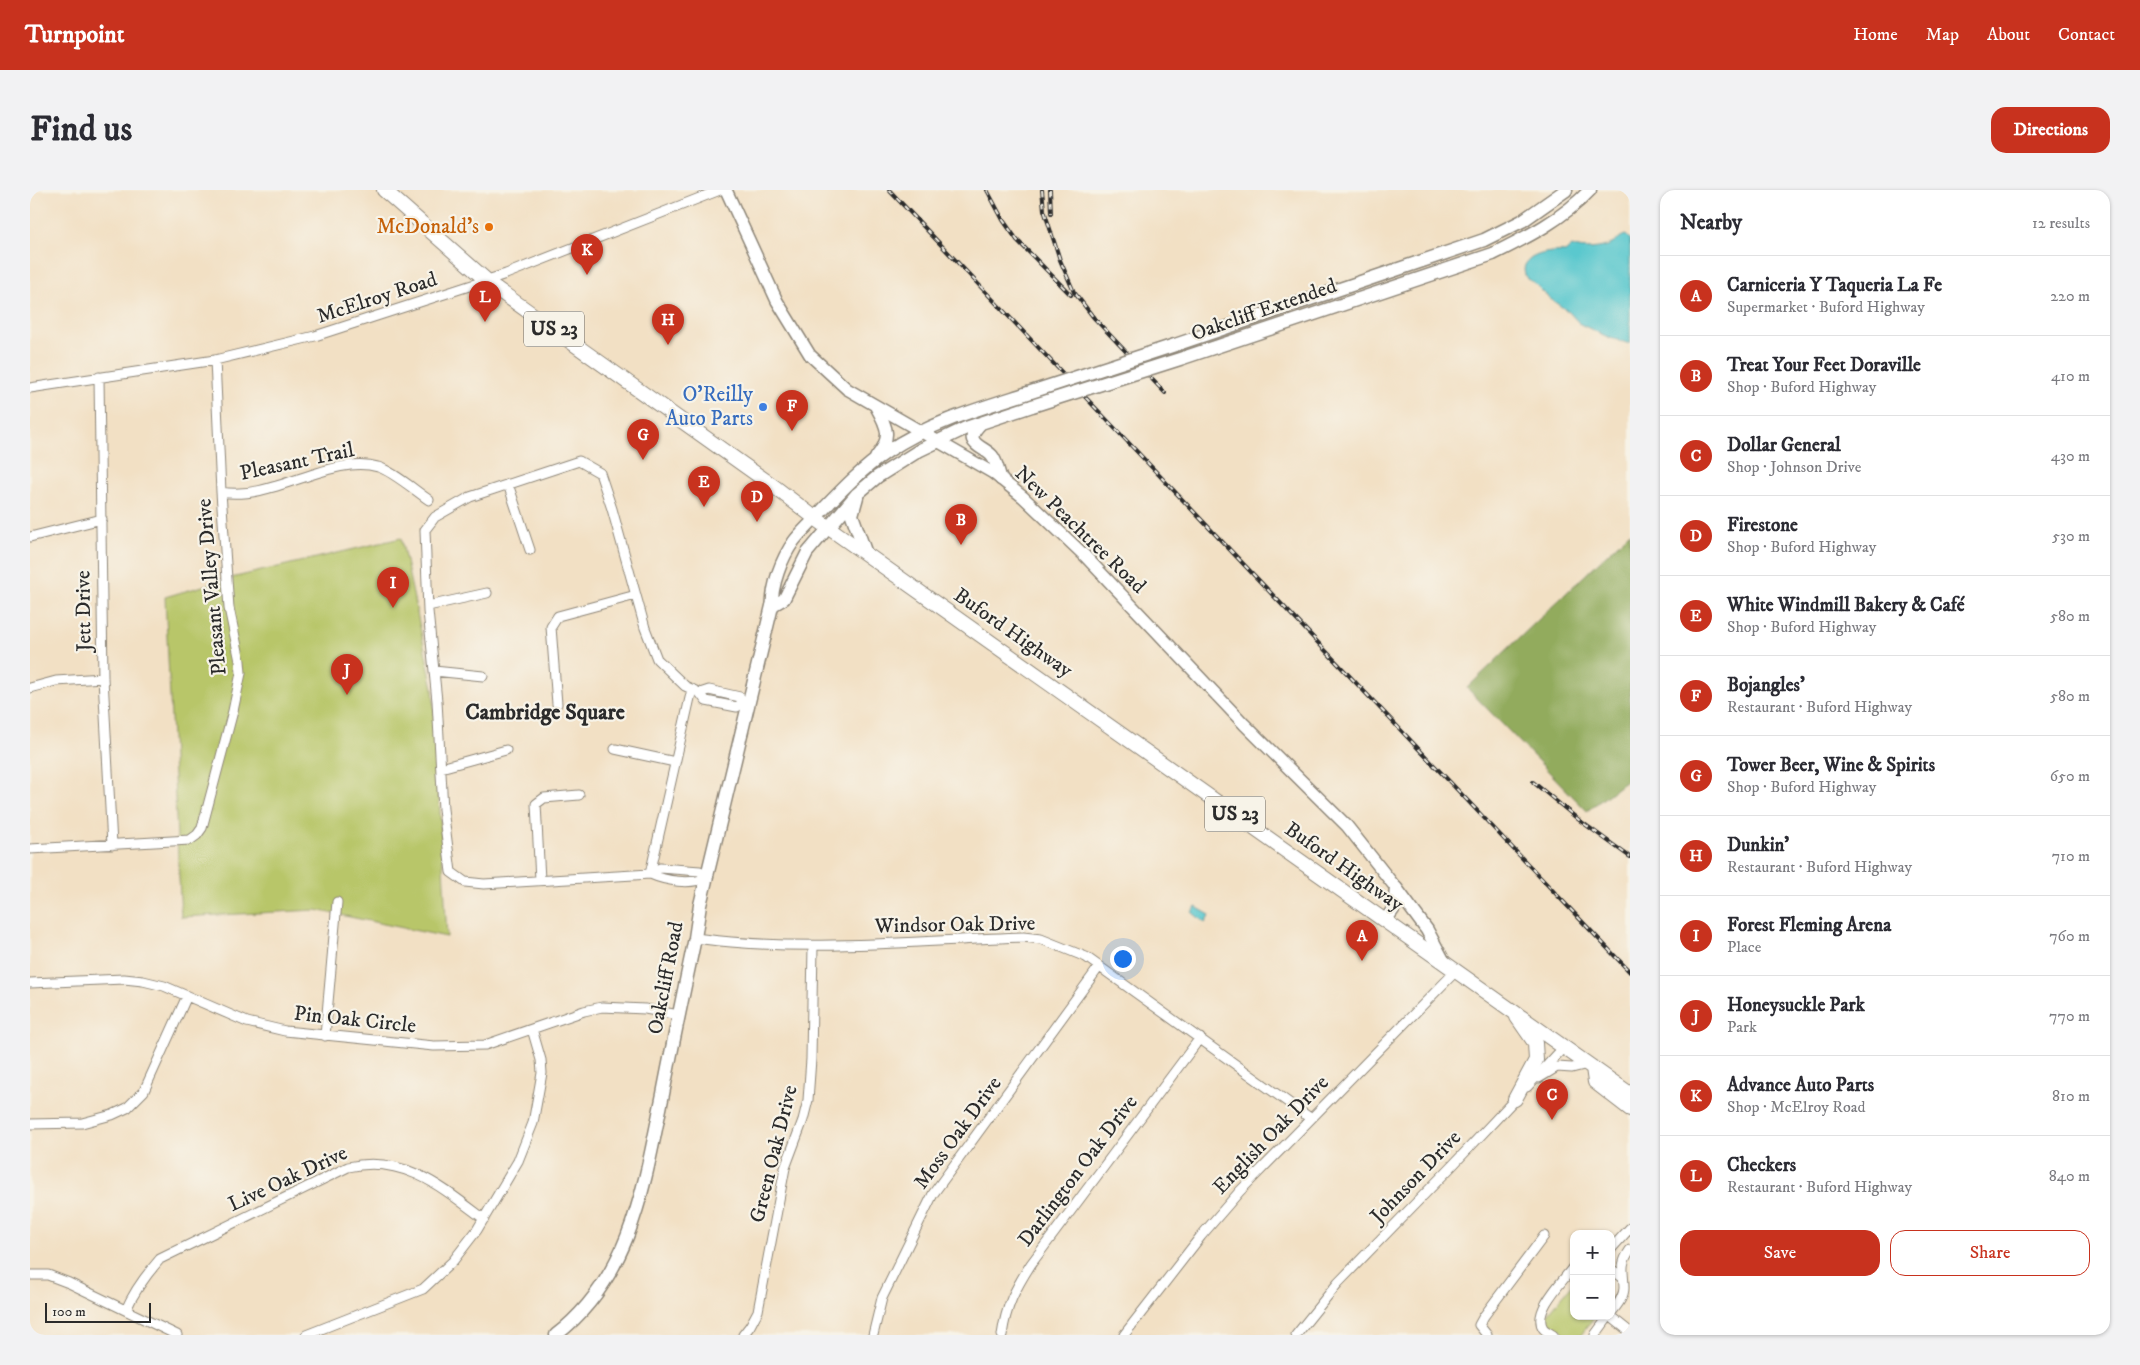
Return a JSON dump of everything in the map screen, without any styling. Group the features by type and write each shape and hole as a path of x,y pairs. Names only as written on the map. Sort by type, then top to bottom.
{"main road":[{"name":"Buford Highway","path":"384,190 488,281 866,554 1511,1008 1630,1094"},
{"name":"Oakcliff Extended","path":"921,433 945,421 1484,240 1522,222 1566,190"},
{"name":"Oakcliff Extended","path":"938,442 1032,406 1183,358 1493,254 1530,235 1560,216 1590,190"},
{"path":"981,424 974,431 973,440 975,445 992,456 1001,480"},
{"name":"Oakcliff Road","path":"816,518 851,480 889,450 921,433"},
{"path":"829,527 858,494 877,477 920,450 938,442"},
{"path":"858,494 852,515 866,554"},
{"name":"Oakcliff Road","path":"556,1335 569,1325 591,1302 624,1247 643,1193 706,878 745,703 772,606"},
{"path":"1385,921 1394,908 1396,888"},
{"path":"1396,888 1427,930 1444,962"},
{"path":"1511,1008 1535,1043 1536,1060 1515,1099"},
{"path":"1591,1066 1595,1082 1630,1109"}],"street":[{"name":"McElroy Road","path":"30,388 99,376 215,360 315,336 488,281 720,190"},
{"name":"New Peachtree Road","path":"726,190 777,301 810,355 847,389 1001,480 1023,497 1085,556 1244,724 1346,826 1396,888"},
{"name":"Pleasant Valley Drive","path":"112,845 190,840 196,835 202,828 233,711 241,673 229,608 215,360"},
{"name":"Jett Drive","path":"99,376 102,519 100,578 112,845"},
{"path":"871,464 886,445 887,435 884,421 875,406"},
{"path":"706,878 700,871 660,868 650,874 484,884 465,882 451,872 443,809 428,606 425,530 435,517 470,496 579,461 600,473 645,628 657,659 685,686 696,691 708,690 740,697 745,703"},
{"name":"Pleasant Trail","path":"221,492 244,493 270,488 355,464 380,467 429,500"},
{"path":"508,484 530,550"},
{"name":"Oakcliff Road","path":"772,606 772,590 794,540 816,518"},
{"path":"30,537 102,519"},
{"path":"772,606 784,599 807,554 829,527"},
{"path":"428,606 487,593"},
{"path":"557,704 551,627 558,616 636,595"},
{"path":"434,671 483,676"},
{"path":"30,688 56,681 103,678"},
{"path":"650,874 675,762 696,691"},
{"path":"615,749 675,762"},
{"path":"441,768 506,750"},
{"path":"540,880 536,804 544,798 579,795"},
{"path":"30,849 112,845"},
{"path":"325,1036 337,902"},
{"name":"Windsor Oak Drive","path":"695,938 737,944 813,946 1023,937 1041,939 1086,957 1310,1118"},
{"name":"Green Oak Drive","path":"743,1335 750,1326 760,1304 784,1168 808,1100 811,1059 813,946"},
{"name":"Moss Oak Drive","path":"873,1335 882,1298 933,1194 1099,966"},
{"name":"English Oak Drive","path":"1124,1335 1201,1236 1240,1191 1457,970"},
{"name":"Pin Oak Circle","path":"30,983 124,979 143,981 164,986 247,1022 285,1031 434,1046 485,1046 584,1011 602,1007 645,1009 679,1014"},
{"path":"30,1124 82,1123 112,1115 128,1108 144,1091 187,996"},
{"path":"306,1335 423,1289 452,1261 484,1219 518,1161 533,1122 542,1073 541,1060 532,1029"},
{"name":"Darlington Oak Drive","path":"1002,1335 1005,1313 1030,1264 1200,1038"},
{"name":"Johnson Drive","path":"1296,1335 1338,1283 1452,1167 1564,1047"},
{"path":"1528,1085 1557,1067 1591,1066"},
{"name":"Live Oak Drive","path":"126,1310 135,1291 160,1260 348,1167 377,1164 392,1165 409,1170 450,1193 484,1219"},
{"path":"1615,1245 1629,1230"},
{"path":"1487,1335 1480,1325 1484,1316 1544,1236"},
{"path":"1615,1307 1624,1289 1622,1263 1630,1250"},
{"path":"1553,1335 1544,1332 1540,1319 1543,1308 1570,1271"},
{"path":"1615,1272 1622,1277"},
{"path":"30,1275 48,1275 177,1335"},
{"path":"1595,1335 1606,1320"},
{"path":"1614,1320 1630,1332"}],"green space":[{"path":"1630,532 1630,778 1587,811 1467,688"},
{"path":"401,538 433,688 447,937 316,910 181,917 165,597 227,579"},
{"path":"1570,1287 1570,1320 1592,1320 1581,1335 1564,1335 1544,1319"}],"water":[{"path":"1626,235 1630,239 1630,344 1608,337 1580,324 1569,312 1527,279 1524,271 1525,265 1535,256 1550,252 1565,252 1572,246 1587,249 1603,247 1612,244"},
{"path":"1196,907 1210,915 1205,923 1192,912"}],"railway":[{"path":"889,190 1630,972"},
{"path":"987,190 1003,220 1017,240 1071,295"},
{"path":"1042,190 1044,210 1060,260 1074,292 1094,318 1165,393"},
{"path":"1050,190 1051,213"},
{"path":"1533,782 1579,820 1630,857"}],"place":[{"name":"McDonald's","path":"489,227"},
{"name":"Advance Auto Parts","path":"587,275"},
{"name":"Checkers","path":"485,322"},
{"name":"Dunkin'","path":"668,345"},
{"name":"O'Reilly Auto Parts","path":"763,407"},
{"name":"Bojangles'","path":"792,431"},
{"name":"Tower Beer, Wine & Spirits","path":"643,460"},
{"name":"White Windmill Bakery & Café","path":"704,507"},
{"name":"Firestone","path":"757,522"},
{"name":"Treat Your Feet Doraville","path":"961,545"},
{"name":"Forest Fleming Arena","path":"393,608"},
{"name":"Honeysuckle Park","path":"347,695"},
{"name":"Carniceria Y Taqueria La Fe","path":"1362,961"},
{"name":"Dollar General","path":"1552,1120"}],"district":[{"name":"Cambridge Square","path":"545,712"}]}
